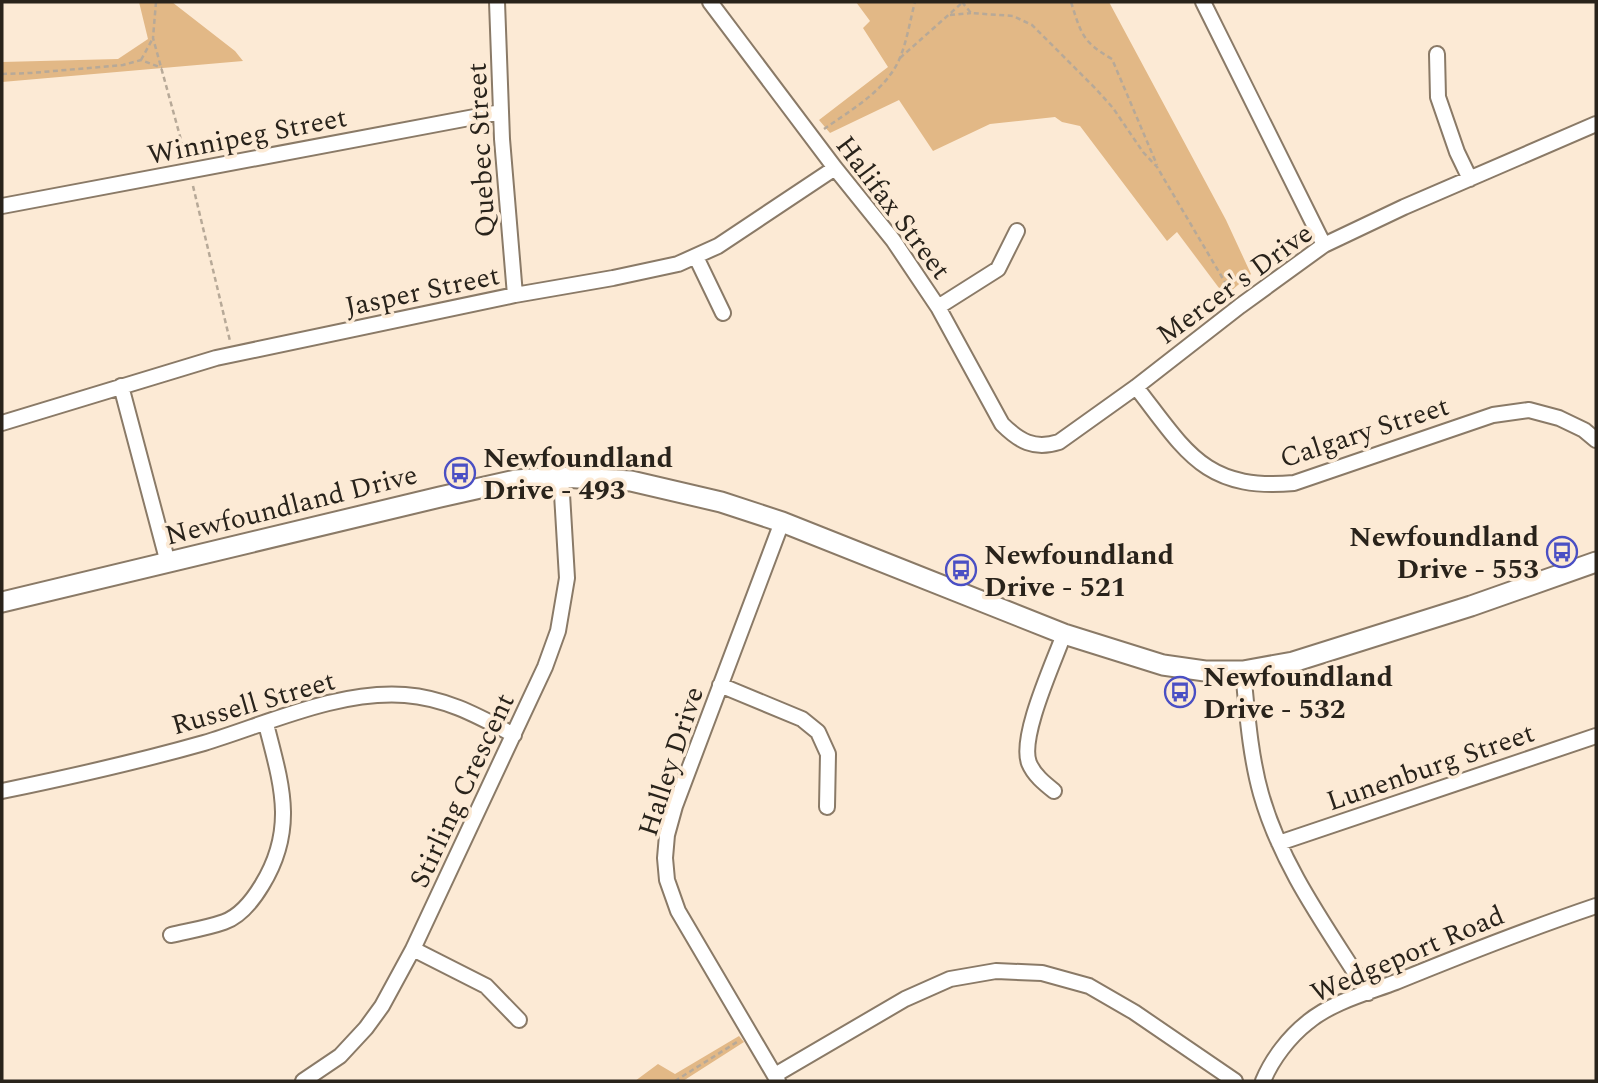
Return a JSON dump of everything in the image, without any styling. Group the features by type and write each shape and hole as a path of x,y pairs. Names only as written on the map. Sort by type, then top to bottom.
{"street":[{"name":"Quebec Street","path":"497,2 501,112 514,295"},
{"name":"Halifax Street","path":"710,2 893,240 938,307 1002,424 1014,437 1029,445"},
{"path":"1203,2 1324,244"},
{"path":"1437,54 1438,97 1457,152 1470,179"},
{"name":"Winnipeg Street","path":"2,206 501,112"},
{"name":"Mercer's Drive","path":"1029,445 1046,446 1059,442 1324,244 1596,124"},
{"name":"Jasper Street","path":"2,423 216,358 514,295 678,264 718,246 835,168"},
{"path":"938,307 998,269 1017,232"},
{"path":"696,257 723,313"},
{"path":"121,386 168,564"},
{"name":"Calgary Street","path":"1136,387 1178,442 1203,467 1234,481 1264,486 1294,483 1493,415 1529,410 1559,418 1584,430 1596,440"},
{"name":"Newfoundland Drive","path":"2,602 516,480 561,477 610,478 677,490 782,522 1064,634 1163,665 1205,671 1243,671 1293,662 1471,606 1596,562"},
{"name":"Stirling Crescent","path":"303,1081 340,1056 382,1006 413,949 545,667 564,604 566,578 561,477"},
{"name":"Halley Drive","path":"776,1078 678,911 667,880 665,858 667,835 675,806 782,522"},
{"path":"1054,791 1032,770 1027,751 1031,723 1064,634"},
{"path":"1243,671 1261,792 1279,843 1313,908 1368,993"},
{"path":"720,685 802,719 818,733 828,754 827,807"},
{"name":"Russell Street","path":"2,790 110,768 337,701 361,697 402,695 447,702 514,735"},
{"path":"171,935 226,922 254,898 273,867 283,833 284,805 266,724"},
{"name":"Lunenburg Street","path":"1279,843 1596,736"},
{"name":"Wedgeport Road","path":"1263,1081 1281,1051 1308,1021 1337,1005 1515,934 1596,906"},
{"path":"413,949 486,986 519,1020"},
{"path":"776,1078 905,999 950,979 996,971 1042,973 1089,986 1134,1012 1235,1081"}],"path":[{"path":"156,2 153,38 186,158"},
{"path":"824,129 863,102 891,74 900,58 915,2"},
{"path":"900,58 962,2 971,13"},
{"path":"1071,2 1082,35 1097,50 1112,59 1157,167 1229,289 1234,293"},
{"path":"948,15 971,13 1013,16 1032,24 1113,108 1143,152 1157,167"},
{"path":"141,60 153,38"},
{"path":"2,74 123,65 141,60 162,68"},
{"path":"193,186 230,341"},
{"path":"1229,289 1230,296"},
{"path":"675,1081 737,1042"}],"shaded area":[{"path":"139,2 172,2 235,51 243,61 2,82 2,62 118,59 148,39"},
{"path":"856,2 1109,2 1226,220 1251,274 1225,296 1177,232 1167,241 1080,126 1062,122 1055,117 990,124 933,151 899,100 830,133 819,120 888,67 863,28 870,21"},
{"path":"739,1036 744,1042 683,1081 635,1081 658,1064 675,1074"}],"place":[{"name":"Newfoundland Drive - 493","path":"460,473"},
{"name":"Newfoundland Drive - 553","path":"1562,552"},
{"name":"Newfoundland Drive - 521","path":"961,570"},
{"name":"Newfoundland Drive - 532","path":"1180,692"}]}
